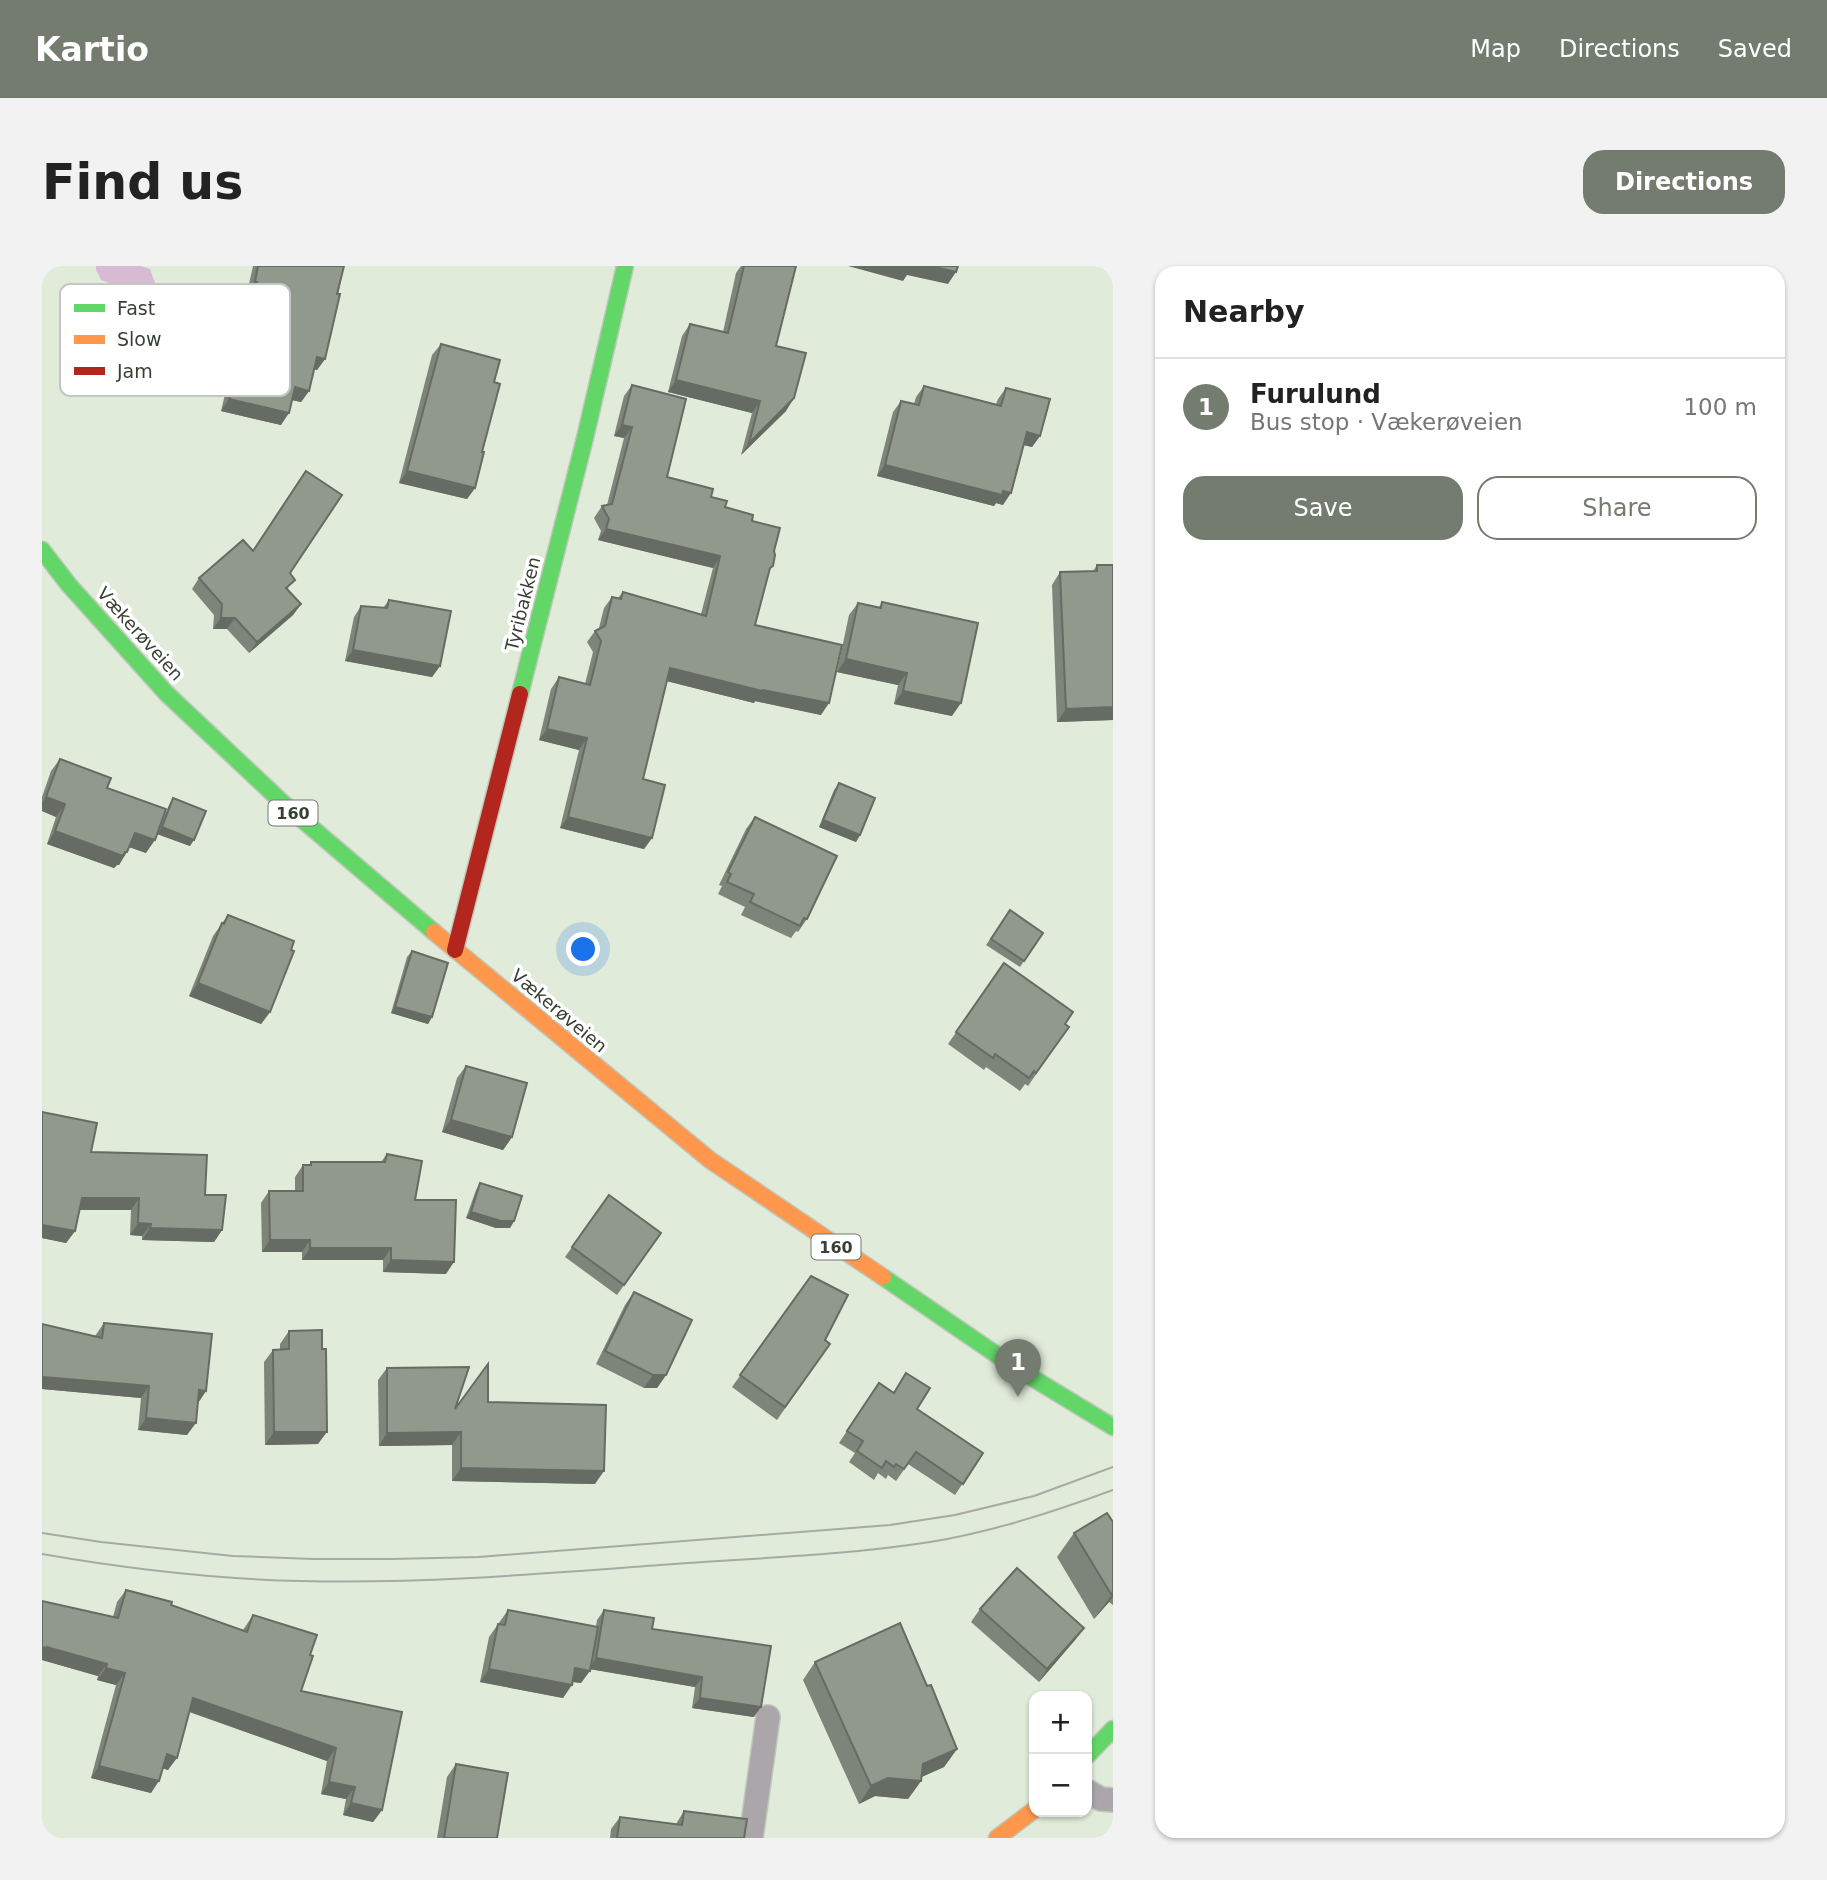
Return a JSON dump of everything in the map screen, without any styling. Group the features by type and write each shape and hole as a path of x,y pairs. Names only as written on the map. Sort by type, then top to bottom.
{"main road":[{"name":"Tyribakken","path":"455,950 582,451 625,266"},
{"name":"Vækerøveien","path":"42,550 69,585 166,693 285,805 455,950 717,1166 1013,1366 1113,1427"},
{"path":"1089,1754 1113,1729"},
{"path":"997,1838 1029,1815"}],"lane":[{"path":"751,1838 768,1717"},
{"path":"1092,1794 1101,1799 1113,1800"}],"shaded area":[{"path":"96,266 141,266 150,269 155,283 111,284 101,280"}],"building":[{"path":"258,266 344,266 325,359 317,357 309,391 295,387 289,413 229,399 230,396 290,396 290,284 255,282"},
{"path":"744,266 796,266 776,346 806,353 794,398 749,443 760,401 676,380 690,324 728,333"},
{"path":"931,266 958,266 956,272"},
{"path":"441,344 500,360 494,382 500,384 475,488 407,471"},
{"path":"632,385 686,399 667,477 713,489 711,497 727,501 725,507 753,515 752,521 780,528 773,566 770,568 755,625 842,645 829,703 762,691 670,668 643,779 665,785 652,838 568,817 587,738 547,729 559,677 590,685 601,641 595,631 605,626 612,597 621,599 623,592 706,616 720,556 606,529 609,519 602,506 612,504 632,427 622,425"},
{"path":"924,386 1001,406 1006,388 1050,399 1040,436 1027,432 1011,493 1003,491 1002,495 885,465 901,401 919,405"},
{"path":"306,471 342,495 290,573 295,580 286,588 301,604 257,642 235,618 221,618 222,604 199,578 243,540 253,551"},
{"path":"1097,565 1113,565 1113,707 1066,709 1060,572 1097,571"},
{"path":"389,600 451,611 440,666 353,650 361,606 387,608"},
{"path":"882,602 978,623 961,703 903,691 907,673 846,659 858,603 881,608"},
{"path":"60,759 111,778 107,788 166,809 155,840 135,833 123,856 55,831 65,804 46,797"},
{"path":"839,783 875,798 860,835 823,820"},
{"path":"173,798 206,811 194,840 162,827"},
{"path":"755,817 837,856 807,919 804,918 800,926 750,902 754,894 727,882 731,874 728,872"},
{"path":"1010,910 1043,933 1024,961 991,939"},
{"path":"228,915 294,941 291,950 294,951 270,1012 198,983 222,923 224,924"},
{"path":"412,951 448,963 432,1017 395,1007"},
{"path":"1004,963 1073,1012 1065,1024 1069,1027 1036,1073 1034,1071 1029,1078 995,1054 993,1058 956,1032"},
{"path":"466,1066 527,1083 512,1137 451,1120"},
{"path":"42,1112 97,1123 91,1152 207,1155 205,1195 226,1195 222,1230 150,1228 151,1224 138,1223 139,1198 82,1198 75,1231 42,1225"},
{"path":"387,1154 422,1161 415,1200 456,1200 454,1262 391,1260 391,1248 310,1248 310,1240 270,1240 269,1191 303,1191 303,1165 311,1165 311,1162 385,1162"},
{"path":"480,1183 522,1196 514,1221 501,1221 471,1212"},
{"path":"609,1195 661,1233 624,1285 572,1247"},
{"path":"811,1276 848,1295 825,1340 830,1344 785,1407 740,1375"},
{"path":"634,1292 692,1320 666,1375 653,1375 605,1351"},
{"path":"104,1323 212,1334 206,1391 199,1390 196,1423 146,1418 149,1386 44,1377 42,1383 42,1324 102,1338"},
{"path":"322,1330 322,1349 326,1349 327,1432 274,1432 273,1350 289,1349 289,1331"},
{"path":"488,1364 488,1402 606,1405 604,1471 461,1468 461,1432 387,1433 387,1368 469,1367 455,1409"},
{"path":"906,1373 930,1388 917,1409 983,1453 963,1484 916,1452 904,1469 896,1464 894,1467 886,1461 882,1468 857,1451 863,1441 847,1431 879,1383 894,1393"},
{"path":"1107,1513 1113,1522 1111,1594 1074,1533"},
{"path":"1017,1568 1084,1628 1047,1669 980,1609"},
{"path":"126,1590 172,1602 171,1605 247,1632 253,1615 317,1635 301,1691 402,1712 382,1810 351,1803 355,1787 329,1782 336,1748 193,1698 177,1758 167,1754 159,1781 99,1766 125,1673 106,1668 107,1664 42,1647 42,1601 118,1618"},
{"path":"508,1610 598,1627 590,1671 575,1668 572,1685 489,1669 498,1624 505,1625"},
{"path":"604,1610 654,1618 652,1629 771,1646 761,1707 700,1698 702,1677 596,1658"},
{"path":"900,1623 927,1686 931,1685 957,1749 923,1764 921,1781 888,1778 871,1786 815,1662"},
{"path":"456,1764 508,1773 497,1838 444,1838"},
{"path":"684,1811 747,1819 744,1838 617,1838 620,1817 682,1825"}],"tram line":[{"path":"42,1533 233,1556 313,1559 479,1557 890,1525 955,1515 1034,1496 1113,1467"},
{"path":"42,1554 171,1572 268,1580 346,1582 480,1578 897,1547 1000,1527 1113,1490"}],"traffic: fast":[{"path":"520,694 585,438 625,266"},
{"path":"42,550 69,585 166,693 285,805 434,932"},
{"path":"883,1277 1013,1366 1113,1427"},
{"path":"1089,1754 1113,1729"}],"traffic: slow":[{"path":"434,932 710,1160 883,1277"},
{"path":"997,1838 1029,1814"}],"traffic: jam":[{"path":"455,950 520,694"}],"place":[{"name":"Furulund","path":"1018,1397"}]}
